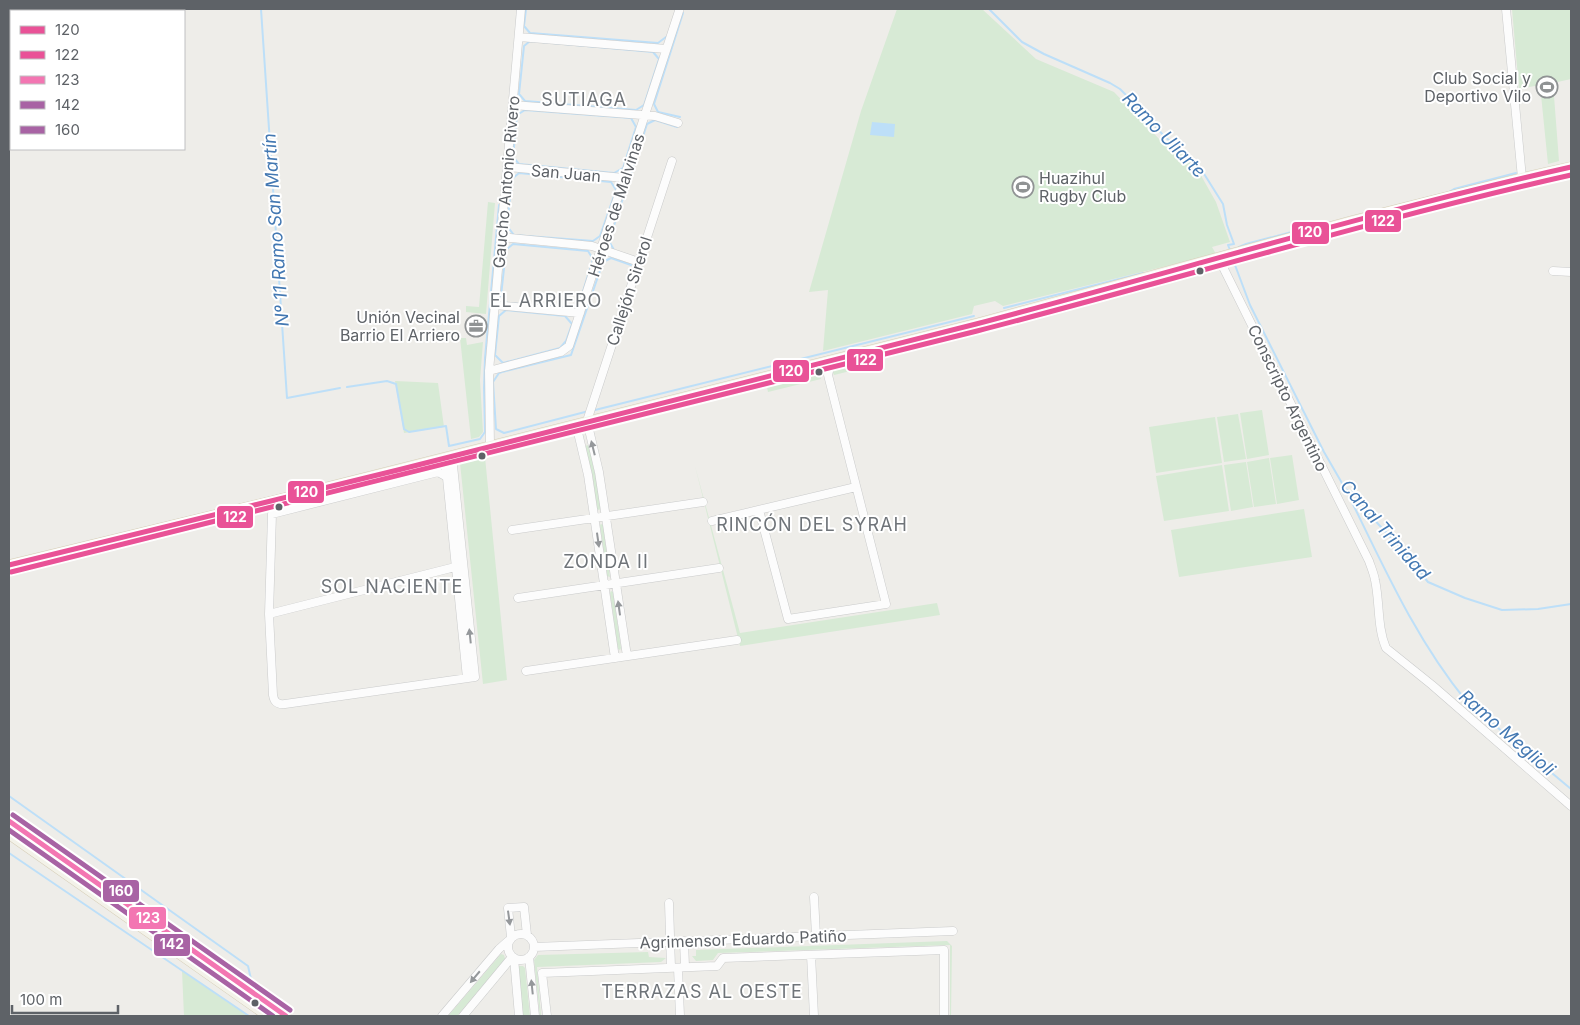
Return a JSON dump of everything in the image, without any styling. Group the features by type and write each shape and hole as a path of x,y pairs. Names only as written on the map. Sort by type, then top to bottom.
{"main road":[{"path":"9,565 448,457 979,322 1227,256 1399,206 1571,167"},
{"path":"9,821 286,1016"},
{"path":"9,834 268,1016"}],"street":[{"name":"Gaucho Antonio Rivero","path":"490,446 489,371 521,9"},
{"path":"1506,9 1522,178"},
{"name":"Héroes de Malvinas","path":"489,371 561,352 569,346 679,11"},
{"path":"519,37 666,49"},
{"path":"513,105 655,116 678,123"},
{"name":"Callejón Sirerol","path":"587,421 672,161"},
{"name":"San Juan","path":"507,167 624,178"},
{"path":"501,237 592,246 633,260"},
{"name":"Conscripto Argentino","path":"1227,256 1369,561 1376,581 1380,627 1382,640 1386,648 1571,806"},
{"path":"1552,271 1571,272"},
{"path":"495,305 580,314"},
{"path":"759,510 788,619 886,604 828,375 829,371 824,362"},
{"path":"587,421 599,472 627,656"},
{"path":"576,424 588,475 615,658"},
{"path":"448,457 447,477 452,496"},
{"path":"447,477 438,472 272,514 269,614 273,695 275,701 281,705 467,678 464,617 448,457"},
{"path":"712,520 856,487"},
{"path":"512,530 703,502"},
{"path":"269,614 459,566"},
{"path":"518,598 719,568"},
{"path":"526,671 737,640"},
{"path":"814,897 816,936"},
{"path":"669,903 670,941 678,968 680,1016"},
{"path":"519,1016 513,958 508,950 510,939 508,908 524,907 527,935"},
{"name":"Agrimensor Eduardo Patiño","path":"534,946 953,931"},
{"path":"442,1016 499,949 516,934 527,935 533,941 532,954 522,960 513,958"},
{"path":"678,968 684,941"},
{"path":"547,1016 542,973 716,966 723,958 944,950 944,1016"},
{"path":"811,955 814,1016"},
{"path":"529,957 535,1016"},
{"path":"463,1016 513,958"}],"green space":[{"name":"Huazihul Rugby Club","path":"897,9 982,9 1036,59 1114,92 1161,141 1178,151 1199,172 1216,202 1230,242 1212,247 1216,254 1003,306 995,301 974,306 972,314 823,351 828,290 809,292 861,111"},
{"name":"Club Social y Deportivo Vilo","path":"1512,9 1571,9 1571,79 1553,83 1559,161 1548,164 1540,85 1519,89"},
{"path":"488,202 495,203 486,314 466,312 466,306 479,307"},
{"path":"460,338 466,338 467,345 483,342 480,380 483,432 479,437 471,439"},
{"path":"874,360 875,365 834,375 832,371"},
{"path":"820,374 821,379 768,392 767,387"},
{"path":"395,381 438,383 444,427 404,433"},
{"path":"1262,410 1269,455 1247,459 1240,413"},
{"path":"1238,414 1246,459 1224,462 1217,417"},
{"path":"1215,417 1222,463 1156,473 1149,427"},
{"path":"589,446 595,473 601,508 599,510 597,509 592,473 585,447"},
{"path":"1292,455 1299,500 1277,504 1270,458"},
{"path":"485,457 507,680 483,684 460,463"},
{"path":"1269,458 1276,504 1254,507 1247,462"},
{"path":"1246,462 1253,507 1231,511 1224,465"},
{"path":"1222,465 1229,511 1164,521 1156,476"},
{"path":"695,466 740,633 937,603 940,615 740,646"},
{"path":"1304,509 1312,557 1179,577 1171,530"},
{"path":"601,524 603,525 610,577 607,576"},
{"path":"611,591 613,592 620,650 618,649"},
{"path":"947,941 952,946 951,1016 950,945 718,953 713,960 696,961 692,956 696,956 696,950"},
{"path":"648,952 649,957 666,958 661,962 537,967 540,1016 534,960 538,955"},
{"path":"501,954 504,955 505,959 457,1016 448,1016"},
{"path":"519,966 525,968 530,1016 523,1016"},
{"path":"182,971 247,1015 247,1016 184,1016"}],"water":[{"path":"872,122 895,124 894,137 870,135"}],"waterway":[{"name":"Nº 11 Ramo San Martín","path":"261,9 287,398 340,388"},
{"path":"526,9 524,26 530,33 658,43 666,37"},
{"name":"Ramo Uliarte","path":"989,9 1022,42 1120,89 1165,137 1185,152 1201,169 1223,204 1227,225 1234,244 1228,245 1230,250"},
{"path":"680,117 658,112 654,104 683,13"},
{"path":"530,41 653,52 659,59 644,105 636,110 525,101 519,94 524,46 530,41"},
{"path":"525,110 631,118 636,127 623,168 614,173 519,164 513,157 517,115 525,110"},
{"path":"614,250 609,241 647,124 655,120 677,127"},
{"path":"519,173 611,182 616,190 600,236 593,241 514,235 507,226 512,179 519,173"},
{"path":"1449,192 1454,189 1516,173"},
{"path":"347,387 387,381 396,384 404,429 409,432 446,426 449,446 480,439 485,432 485,358 499,205"},
{"path":"1239,247 1318,225"},
{"path":"513,244 588,251 593,259 579,304 572,308 507,303 501,296 506,250 513,244"},
{"name":"Canal Trinidad","path":"1232,257 1250,305 1324,452 1346,490 1355,493 1361,499 1366,511 1397,544 1428,582 1465,598 1502,610 1538,609 1571,604"},
{"path":"585,412 504,433 496,429 493,382 499,373 571,355 603,262 611,258 631,265"},
{"path":"1004,308 1143,273"},
{"path":"506,310 565,316 572,324 566,341 560,348 503,363 495,355 499,316 506,310"},
{"path":"595,410 974,316"},
{"name":"Ramo Meglioli","path":"1346,490 1400,600 1448,678 1467,702 1571,789"},
{"path":"9,796 248,966 251,979"},
{"path":"9,853 249,1016"}],"transit line":[{"name":"120","path":"9,565 855,355 1421,203 1571,167"},
{"name":"122","path":"11,572 856,362 1051,312 1422,211 1571,175"},
{"name":"160","path":"13,815 290,1010"},
{"name":"123","path":"9,821 286,1016"},
{"name":"142","path":"9,830 273,1016"}],"place":[{"name":"Club Social y Deportivo Vilo","path":"1547,87"},
{"name":"Huazihul Rugby Club","path":"1023,187"},
{"name":"Unión Vecinal Barrio El Arriero","path":"476,326"}],"district":[{"name":"SUTIAGA","path":"584,100"},
{"name":"EL ARRIERO","path":"546,301"},
{"name":"RINCÓN DEL SYRAH","path":"812,525"},
{"name":"ZONDA II","path":"606,562"},
{"name":"SOL NACIENTE","path":"392,587"},
{"name":"TERRAZAS AL OESTE","path":"702,992"}]}
